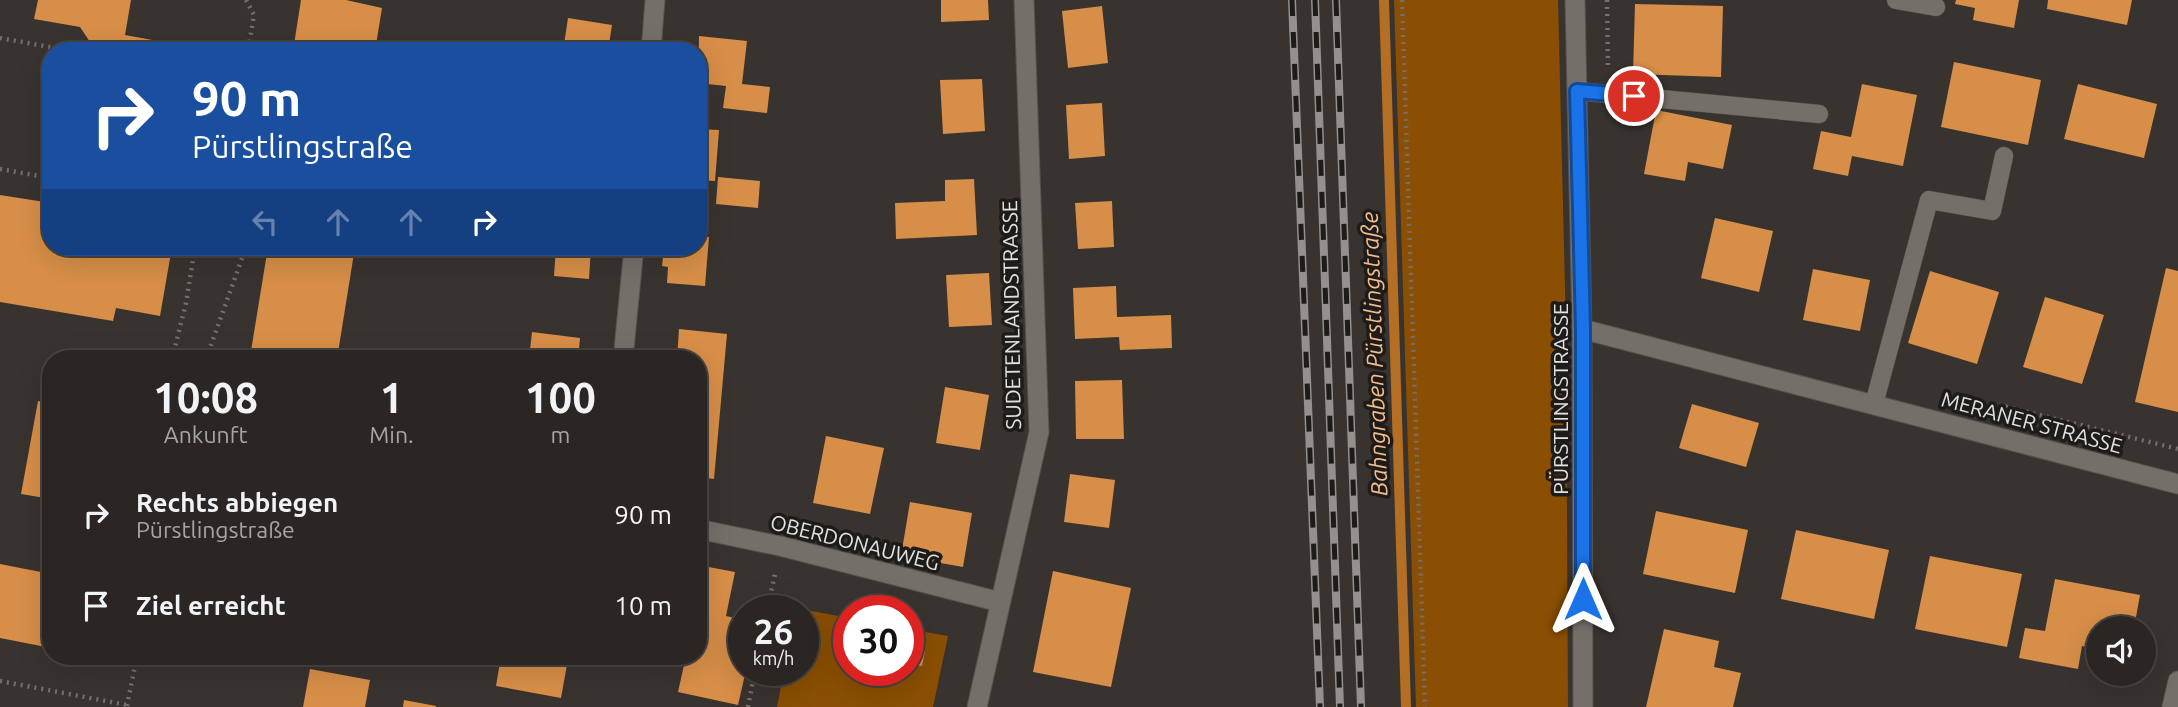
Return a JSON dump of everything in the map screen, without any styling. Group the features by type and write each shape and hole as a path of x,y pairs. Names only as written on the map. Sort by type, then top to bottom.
{"street":[{"path":"652,42 655,0"},
{"name":"SUDETENLANDSTRASSE","path":"976,707 1039,432 1024,0"},
{"name":"PÜRSTLINGSTRASSE","path":"1575,0 1583,329 1583,707"},
{"path":"625,350 633,256"},
{"name":"MERANER STRASSE","path":"1583,329 2178,484"},
{"name":"OBERDONAUWEG","path":"707,531 780,546 1000,602"},
{"path":"2172,707 2178,681"}],"lane":[{"path":"1896,0 1936,7"},
{"path":"1577,91 1819,114"},
{"path":"1874,404 1929,200 1992,211 2004,156"}],"path":[{"path":"246,0 254,15 250,42"},
{"path":"1402,0 1425,707"},
{"path":"0,38 42,46"},
{"path":"0,169 42,176"},
{"path":"174,350 194,256"},
{"path":"209,350 243,256"},
{"path":"770,595 780,546"},
{"path":"0,681 127,706 135,665"},
{"path":"748,707 752,686"}],"shaded area":[{"path":"1394,0 1558,0 1566,329 1568,707 1416,707"},
{"path":"819,612 833,615 833,686 924,686 924,632 948,636 933,707 777,707 781,686 819,686"}],"building":[{"path":"38,0 131,0 125,35 163,42 90,42 80,27 34,19"},
{"path":"301,0 346,0 382,8 376,42 294,42"},
{"path":"941,0 988,0 989,20 941,22"},
{"path":"1956,0 2019,0 2014,28 1973,20 1975,8 1955,4"},
{"path":"2048,0 2132,0 2127,25 2047,9"},
{"path":"1635,4 1723,6 1721,77 1633,74"},
{"path":"1102,6 1108,63 1068,68 1062,11"},
{"path":"568,18 612,25 609,42 564,42"},
{"path":"699,36 747,41 742,84 770,87 767,113 723,108 726,86 707,84 707,42 699,42"},
{"path":"1954,62 2041,80 2028,145 1941,127"},
{"path":"982,79 985,131 943,134 940,80"},
{"path":"1862,84 1917,95 1903,166 1852,156 1848,176 1813,169 1821,131 1851,137"},
{"path":"2078,84 2157,104 2144,158 2064,139"},
{"path":"1102,103 1105,156 1069,159 1066,105"},
{"path":"1656,110 1732,125 1723,169 1688,162 1685,181 1644,174"},
{"path":"707,129 719,130 715,181 707,181"},
{"path":"718,177 760,181 758,208 716,204"},
{"path":"974,179 977,235 896,239 895,203 945,201 945,180"},
{"path":"0,195 42,202 42,256 170,256 160,316 116,308 113,321 0,302"},
{"path":"1112,201 1114,247 1078,249 1075,203"},
{"path":"1715,218 1773,231 1759,292 1701,278"},
{"path":"709,237 705,286 667,283 668,267 662,266 663,256 707,256"},
{"path":"267,256 354,256 338,350 251,350"},
{"path":"555,256 590,256 589,279 554,276"},
{"path":"2166,268 2178,271 2178,412 2135,402"},
{"path":"1813,269 1870,280 1860,331 1803,320"},
{"path":"1930,271 1999,292 1977,364 1908,343"},
{"path":"989,273 992,325 949,327 946,275"},
{"path":"1116,286 1117,317 1171,315 1172,348 1120,350 1119,337 1075,339 1073,288"},
{"path":"2045,297 2104,315 2082,384 2023,367"},
{"path":"679,329 727,334 714,479 707,478 707,350 678,350"},
{"path":"532,332 580,338 579,350 530,350"},
{"path":"1122,380 1124,439 1076,439 1075,381"},
{"path":"945,387 989,395 980,450 936,443"},
{"path":"38,401 42,402 42,498 21,494"},
{"path":"1692,404 1759,423 1746,467 1679,448"},
{"path":"826,436 884,448 870,514 813,503"},
{"path":"1070,474 1115,480 1109,528 1064,522"},
{"path":"910,502 972,513 963,567 901,556"},
{"path":"1656,511 1748,530 1735,593 1643,574"},
{"path":"1796,530 1889,550 1874,619 1781,599"},
{"path":"1930,556 2022,574 2007,647 1915,629"},
{"path":"0,564 42,572 42,646 0,638"},
{"path":"707,567 735,572 730,595 728,595 726,616 728,686 742,686 738,705 678,692 684,665 707,665"},
{"path":"1053,571 1131,588 1111,687 1033,672"},
{"path":"2055,579 2140,595 2136,616 2086,616 2086,647 2082,646 2078,669 2019,658 2025,628 2045,631"},
{"path":"1664,629 1719,641 1714,667 1741,673 1733,707 1646,707"},
{"path":"500,665 567,665 561,698 496,686"},
{"path":"310,669 370,680 365,707 303,707"},
{"path":"404,700 436,706 436,707 403,707"}],"waterway":[{"name":"Bahngraben Pürstlingstraße","path":"1384,0 1406,707"}],"railway":[{"path":"1292,0 1320,707"},
{"path":"1315,0 1340,707"},
{"path":"1336,0 1361,707"}],"route":[{"path":"1583,599 1583,329 1577,91 1634,96"}]}
